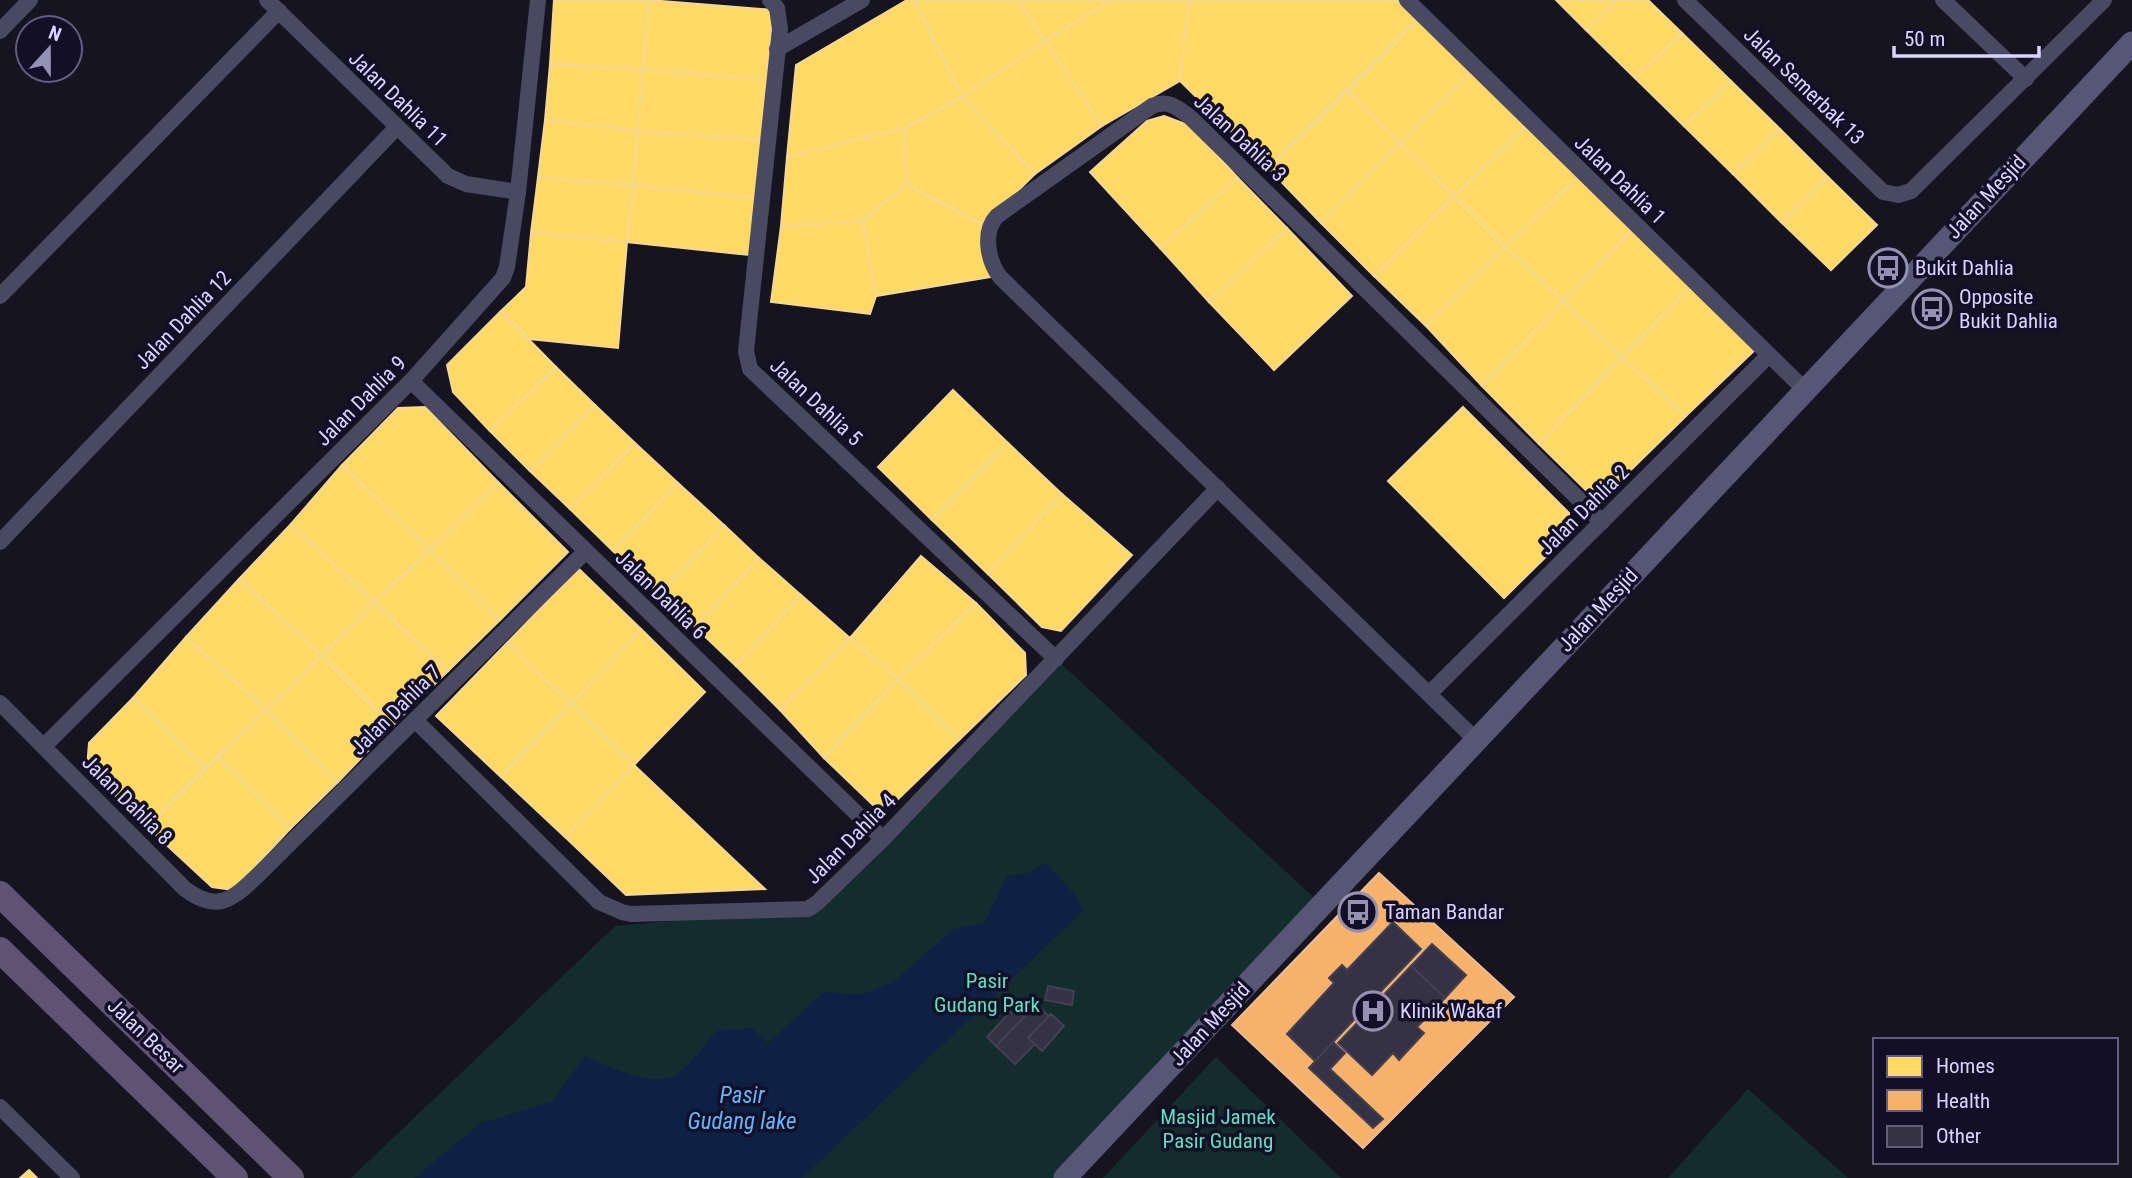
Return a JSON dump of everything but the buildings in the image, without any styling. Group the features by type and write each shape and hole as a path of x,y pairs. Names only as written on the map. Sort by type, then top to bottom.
{"main road":[{"name":"Jalan Mesjid","path":"1065,1178 2132,43"},
{"name":"Jalan Besar","path":"0,894 291,1178"},
{"name":"Jalan Besar","path":"0,950 235,1178"}],"street":[{"path":"0,31 30,0"},
{"name":"Jalan Dahlia 9","path":"44,747 411,381 503,278 518,192 538,0"},
{"name":"Jalan Dahlia 5","path":"770,0 777,8 779,19 746,351 750,369 1056,659"},
{"path":"777,49 862,0"},
{"name":"Jalan Dahlia 1","path":"1406,0 1804,389"},
{"name":"Jalan Semerbak 13","path":"1685,0 1883,192 1898,195 1911,191 2026,79"},
{"path":"1943,0 2026,79 2104,0"},
{"path":"0,296 273,6"},
{"name":"Jalan Dahlia 11","path":"273,6 443,172 466,184 518,192"},
{"name":"Jalan Dahlia 3","path":"1218,488 1000,277 988,246 990,226 997,216 1159,103 1173,105 1191,118 1602,522"},
{"name":"Jalan Dahlia 12","path":"0,542 397,127"},
{"name":"Jalan Dahlia 2","path":"1429,694 1769,355"},
{"name":"Jalan Dahlia 6","path":"411,381 883,839"},
{"path":"1218,488 1476,740"},
{"name":"Jalan Dahlia 4","path":"415,720 599,902 625,914 808,909 883,839 1218,488"},
{"name":"Jalan Dahlia 7","path":"235,897 586,551"},
{"name":"Jalan Dahlia 8","path":"0,703 185,889 195,897 207,901 235,897"},
{"path":"0,1107 72,1178"},
{"path":"0,1132 12,1119"}],"green space":[{"name":"Pasir Gudang Park","path":"1056,659 1322,905 1065,1178 351,1178 615,926 803,909"},
{"name":"Masjid Jamek Pasir Gudang","path":"1216,1057 1341,1178 1103,1178"},
{"path":"1748,1089 1848,1178 1668,1178"}],"water":[{"name":"Pasir Gudang lake","path":"1046,863 1075,895 1083,911 802,1178 415,1178 481,1123 552,1102 585,1056 632,1075 670,1078 689,1064 716,1031 751,1028 768,1043 824,992 860,995 892,983 954,929 984,924 1007,876 1029,873"}],"place":[{"name":"Bukit Dahlia","path":"1888,268"},
{"name":"Opposite Bukit Dahlia","path":"1932,309"},
{"name":"Taman Bandar","path":"1358,912"},
{"name":"Klinik Wakaf","path":"1373,1011"}]}
